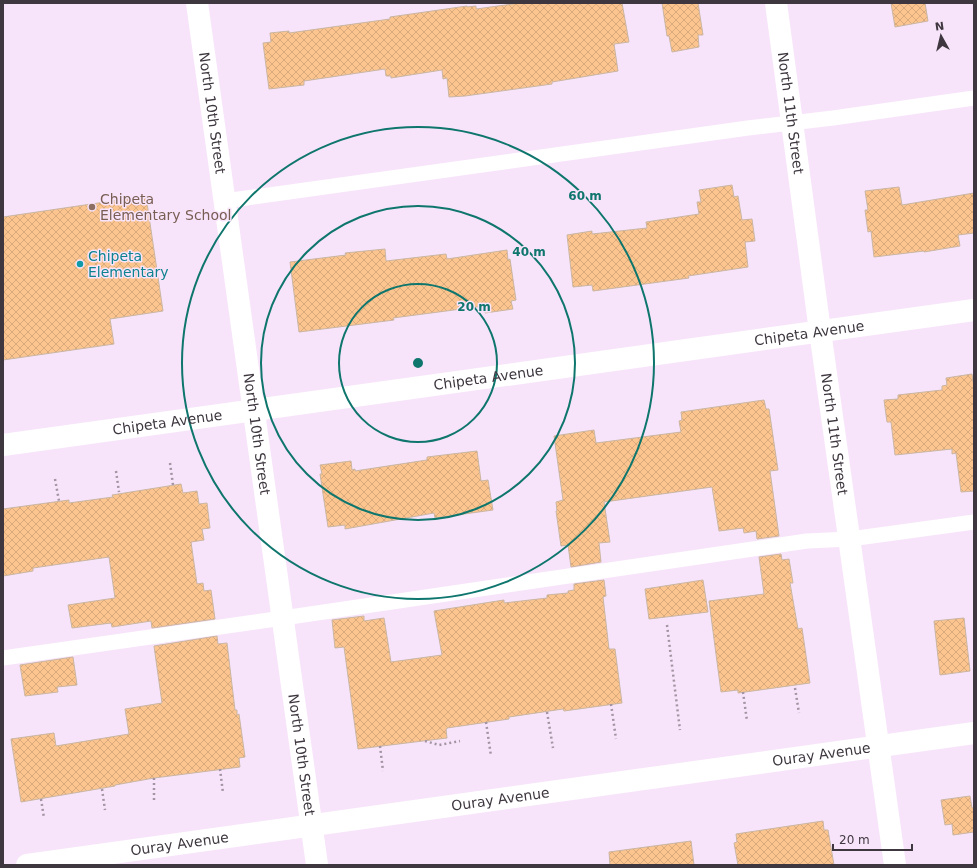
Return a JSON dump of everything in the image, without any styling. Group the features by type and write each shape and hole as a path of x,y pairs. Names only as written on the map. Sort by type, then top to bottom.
{"street":[{"name":"North 10th Street","path":"197,3 317,865"},
{"name":"North 11th Street","path":"776,3 820,331 895,865"},
{"name":"Chipeta Avenue","path":"3,445 974,310"},
{"name":"Ouray Avenue","path":"27,865 974,733"}],"lane":[{"path":"225,201 974,98"},
{"path":"3,658 807,541 850,539 974,522"}],"path":[{"path":"170,463 173,485"},
{"path":"116,471 119,492"},
{"path":"55,479 58,501"},
{"path":"667,624 680,730"},
{"path":"795,688 799,713"},
{"path":"743,692 747,721"},
{"path":"611,704 616,739"},
{"path":"548,712 552,748"},
{"path":"486,722 491,756"},
{"path":"425,741 438,745 460,741"},
{"path":"380,746 383,771"},
{"path":"220,769 223,793"},
{"path":"154,778 154,803"},
{"path":"102,789 105,810"},
{"path":"41,799 44,818"}],"building":[{"path":"520,3 622,3 629,42 614,44 618,71 552,82 552,84 449,97 447,78 443,79 442,70 391,78 391,76 386,76 385,69 304,81 304,85 269,89 263,43 271,42 270,33 289,31 289,33 390,19 390,17 467,6 476,6 476,9"},
{"path":"662,3 698,3 703,35 698,35 699,47 672,52 669,36 667,36"},
{"path":"891,3 925,3 928,21 895,27"},
{"path":"732,185 734,197 738,196 742,220 752,219 755,241 745,242 748,267 688,276 689,278 593,291 592,285 573,287 567,235 592,231 592,234 647,228 646,222 699,214 697,202 701,202 699,190"},
{"path":"899,187 902,205 974,193 974,233 958,235 960,246 924,252 874,257 871,231 868,232 865,210 868,210 865,191"},
{"name":"Chipeta Elementary","path":"146,196 163,311 110,319 114,344 3,360 3,217"},
{"path":"385,249 386,261 446,254 447,259 507,250 508,260 510,259 516,300 511,301 513,309 485,313 484,306 393,318 394,320 299,332 290,262 346,255 345,253"},
{"path":"972,374 974,388 974,491 961,492 956,453 952,454 952,449 895,455 891,422 887,422 884,400 898,399 898,395 942,390 942,386 947,385 946,378"},
{"path":"764,400 766,409 769,409 778,470 770,471 779,536 757,539 756,531 744,533 743,528 719,531 712,487 604,502 610,542 599,543 601,562 571,567 568,545 561,546 556,511 556,502 563,500 554,436 594,430 596,443 681,432 679,421 682,420 681,412"},
{"path":"477,451 481,481 488,480 493,510 435,518 434,513 345,529 345,525 328,527 320,465 351,461 352,470 355,469 355,471 427,460 427,457"},
{"path":"181,484 183,493 197,491 199,504 207,503 210,528 202,529 204,540 191,542 197,584 203,583 204,591 211,590 215,619 152,628 151,621 112,627 111,623 72,628 68,605 115,598 109,557 33,568 33,571 3,576 3,509 69,500 69,503 113,497 112,495"},
{"path":"781,554 782,560 789,559 793,583 790,583 798,629 802,628 810,683 738,693 738,690 721,692 709,601 764,594 759,557"},
{"path":"604,580 606,596 603,597 609,649 615,649 622,703 564,711 563,709 509,717 509,719 447,728 447,738 358,749 344,647 335,648 332,620 364,616 364,621 384,618 391,662 442,655 434,611 504,600 504,603 547,598 547,595 568,593 568,591 574,590 574,584"},
{"path":"703,580 708,612 649,619 645,589"},
{"path":"964,618 970,671 940,675 934,621"},
{"path":"217,636 218,644 227,643 235,710 237,710 237,715 239,714 245,757 239,758 240,767 154,778 21,802 11,739 54,733 56,746 129,734 125,709 162,703 154,646"},
{"path":"73,657 77,685 57,687 58,692 25,696 20,665"},
{"path":"970,796 972,808 974,808 974,832 953,835 952,824 945,825 941,800"},
{"path":"823,821 824,830 828,830 834,865 738,865 734,843 737,842 736,834"},
{"path":"691,841 694,865 610,865 609,852"}],"place":[{"name":"Chipeta Elementary School","path":"92,207"},
{"name":"Chipeta Elementary","path":"80,264"}]}
